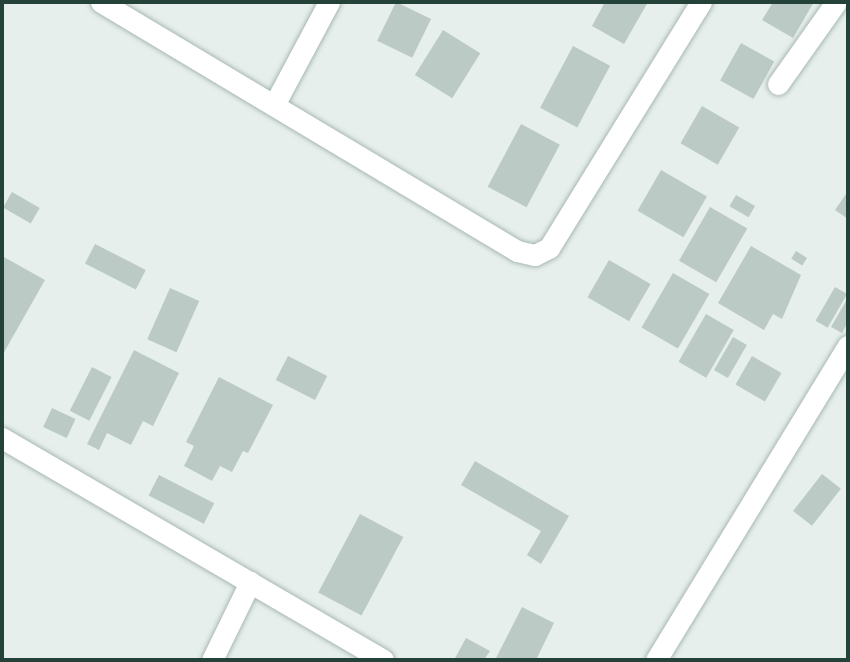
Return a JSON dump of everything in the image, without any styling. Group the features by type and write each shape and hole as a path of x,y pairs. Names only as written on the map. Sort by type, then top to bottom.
{"street":[{"path":"101,2 517,251 536,255 549,248 701,2"},
{"path":"274,105 329,2"},
{"path":"778,84 836,2"},
{"path":"656,660 848,346"},
{"path":"2,438 383,660"},
{"path":"212,660 250,583"}],"building":[{"path":"396,2 431,19 412,58 377,41"},
{"path":"605,2 648,2 624,44 592,26"},
{"path":"773,2 814,2 793,38 762,20"},
{"path":"443,30 480,53 452,98 415,75"},
{"path":"741,43 774,61 753,99 720,81"},
{"path":"573,46 610,66 577,128 540,108"},
{"path":"702,106 739,128 718,165 680,143"},
{"path":"521,124 560,145 527,207 488,187"},
{"path":"661,170 707,196 683,237 638,211"},
{"path":"848,191 848,219 835,210"},
{"path":"12,192 40,208 31,224 3,208"},
{"path":"736,195 755,206 749,217 730,206"},
{"path":"710,207 747,228 716,282 679,261"},
{"path":"95,244 146,270 136,289 85,264"},
{"path":"751,246 801,275 782,319 773,314 764,330 718,303"},
{"path":"796,251 807,258 802,266 791,259"},
{"path":"2,256 45,280 3,354 2,353"},
{"path":"609,260 651,284 629,321 588,297"},
{"path":"673,273 709,294 678,349 642,328"},
{"path":"835,287 847,294 828,328 816,321"},
{"path":"170,288 199,301 176,352 147,339"},
{"path":"846,301 848,322 842,333 831,327"},
{"path":"706,314 734,330 706,378 678,362"},
{"path":"733,337 747,345 728,378 714,370"},
{"path":"134,350 179,373 153,426 143,421 131,445 107,433 99,450 87,444"},
{"path":"288,356 327,376 315,400 276,380"},
{"path":"752,356 781,373 765,402 736,385"},
{"path":"92,367 112,377 89,421 70,411"},
{"path":"219,377 273,405 248,453 243,451 232,472 220,466 212,481 184,466 194,446 186,442"},
{"path":"52,408 76,419 67,438 43,427"},
{"path":"475,461 569,516 541,564 527,555 541,531 461,485"},
{"path":"822,474 841,489 812,526 793,511"},
{"path":"159,475 214,503 204,524 149,495"},
{"path":"360,514 403,537 361,616 318,593"},
{"path":"522,607 554,623 536,660 495,660"},
{"path":"466,638 490,651 484,660 454,660"}]}
